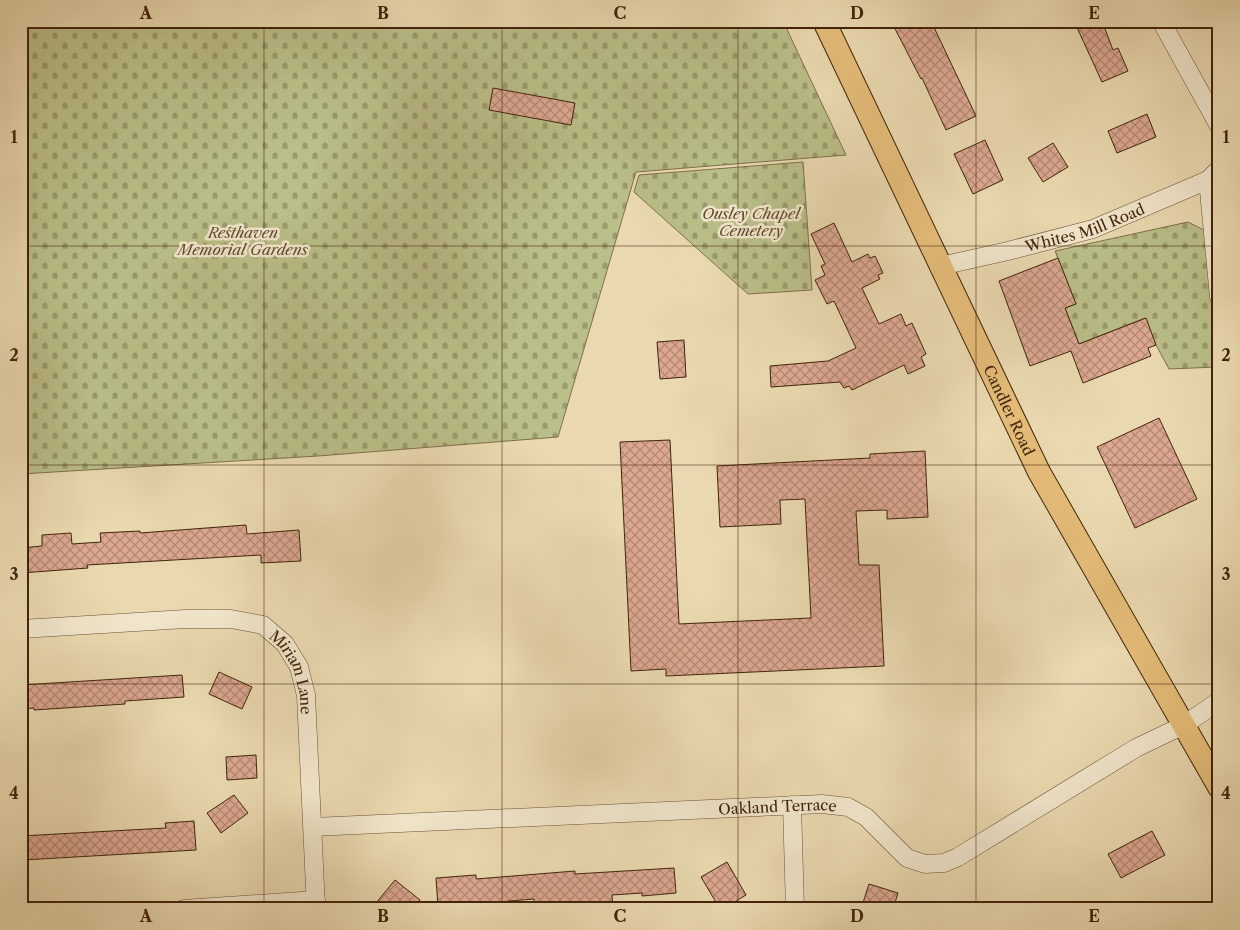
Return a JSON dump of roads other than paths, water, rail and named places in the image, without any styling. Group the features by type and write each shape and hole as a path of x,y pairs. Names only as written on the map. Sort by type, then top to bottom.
{"main road":[{"name":"Candler Road","path":"824,21 1039,472 1219,787"}],"street":[{"path":"1162,21 1219,126"},
{"name":"Whites Mill Road","path":"941,266 1094,229 1214,175"},
{"path":"1214,175 1219,297"},
{"name":"Miriam Lane","path":"21,629 230,618 263,626 285,644 299,667 306,695 316,904"},
{"name":"Oakland Terrace","path":"313,827 822,804 848,807 866,817 907,858 925,864 944,863 958,857 1136,748 1184,724 1219,701"},
{"path":"792,805 795,909"},
{"path":"184,909 316,904"}],"park label":[{"name":"Ousley Chapel Cemetery","path":"751,222"},
{"name":"Resthaven Memorial Gardens","path":"243,240"}]}
